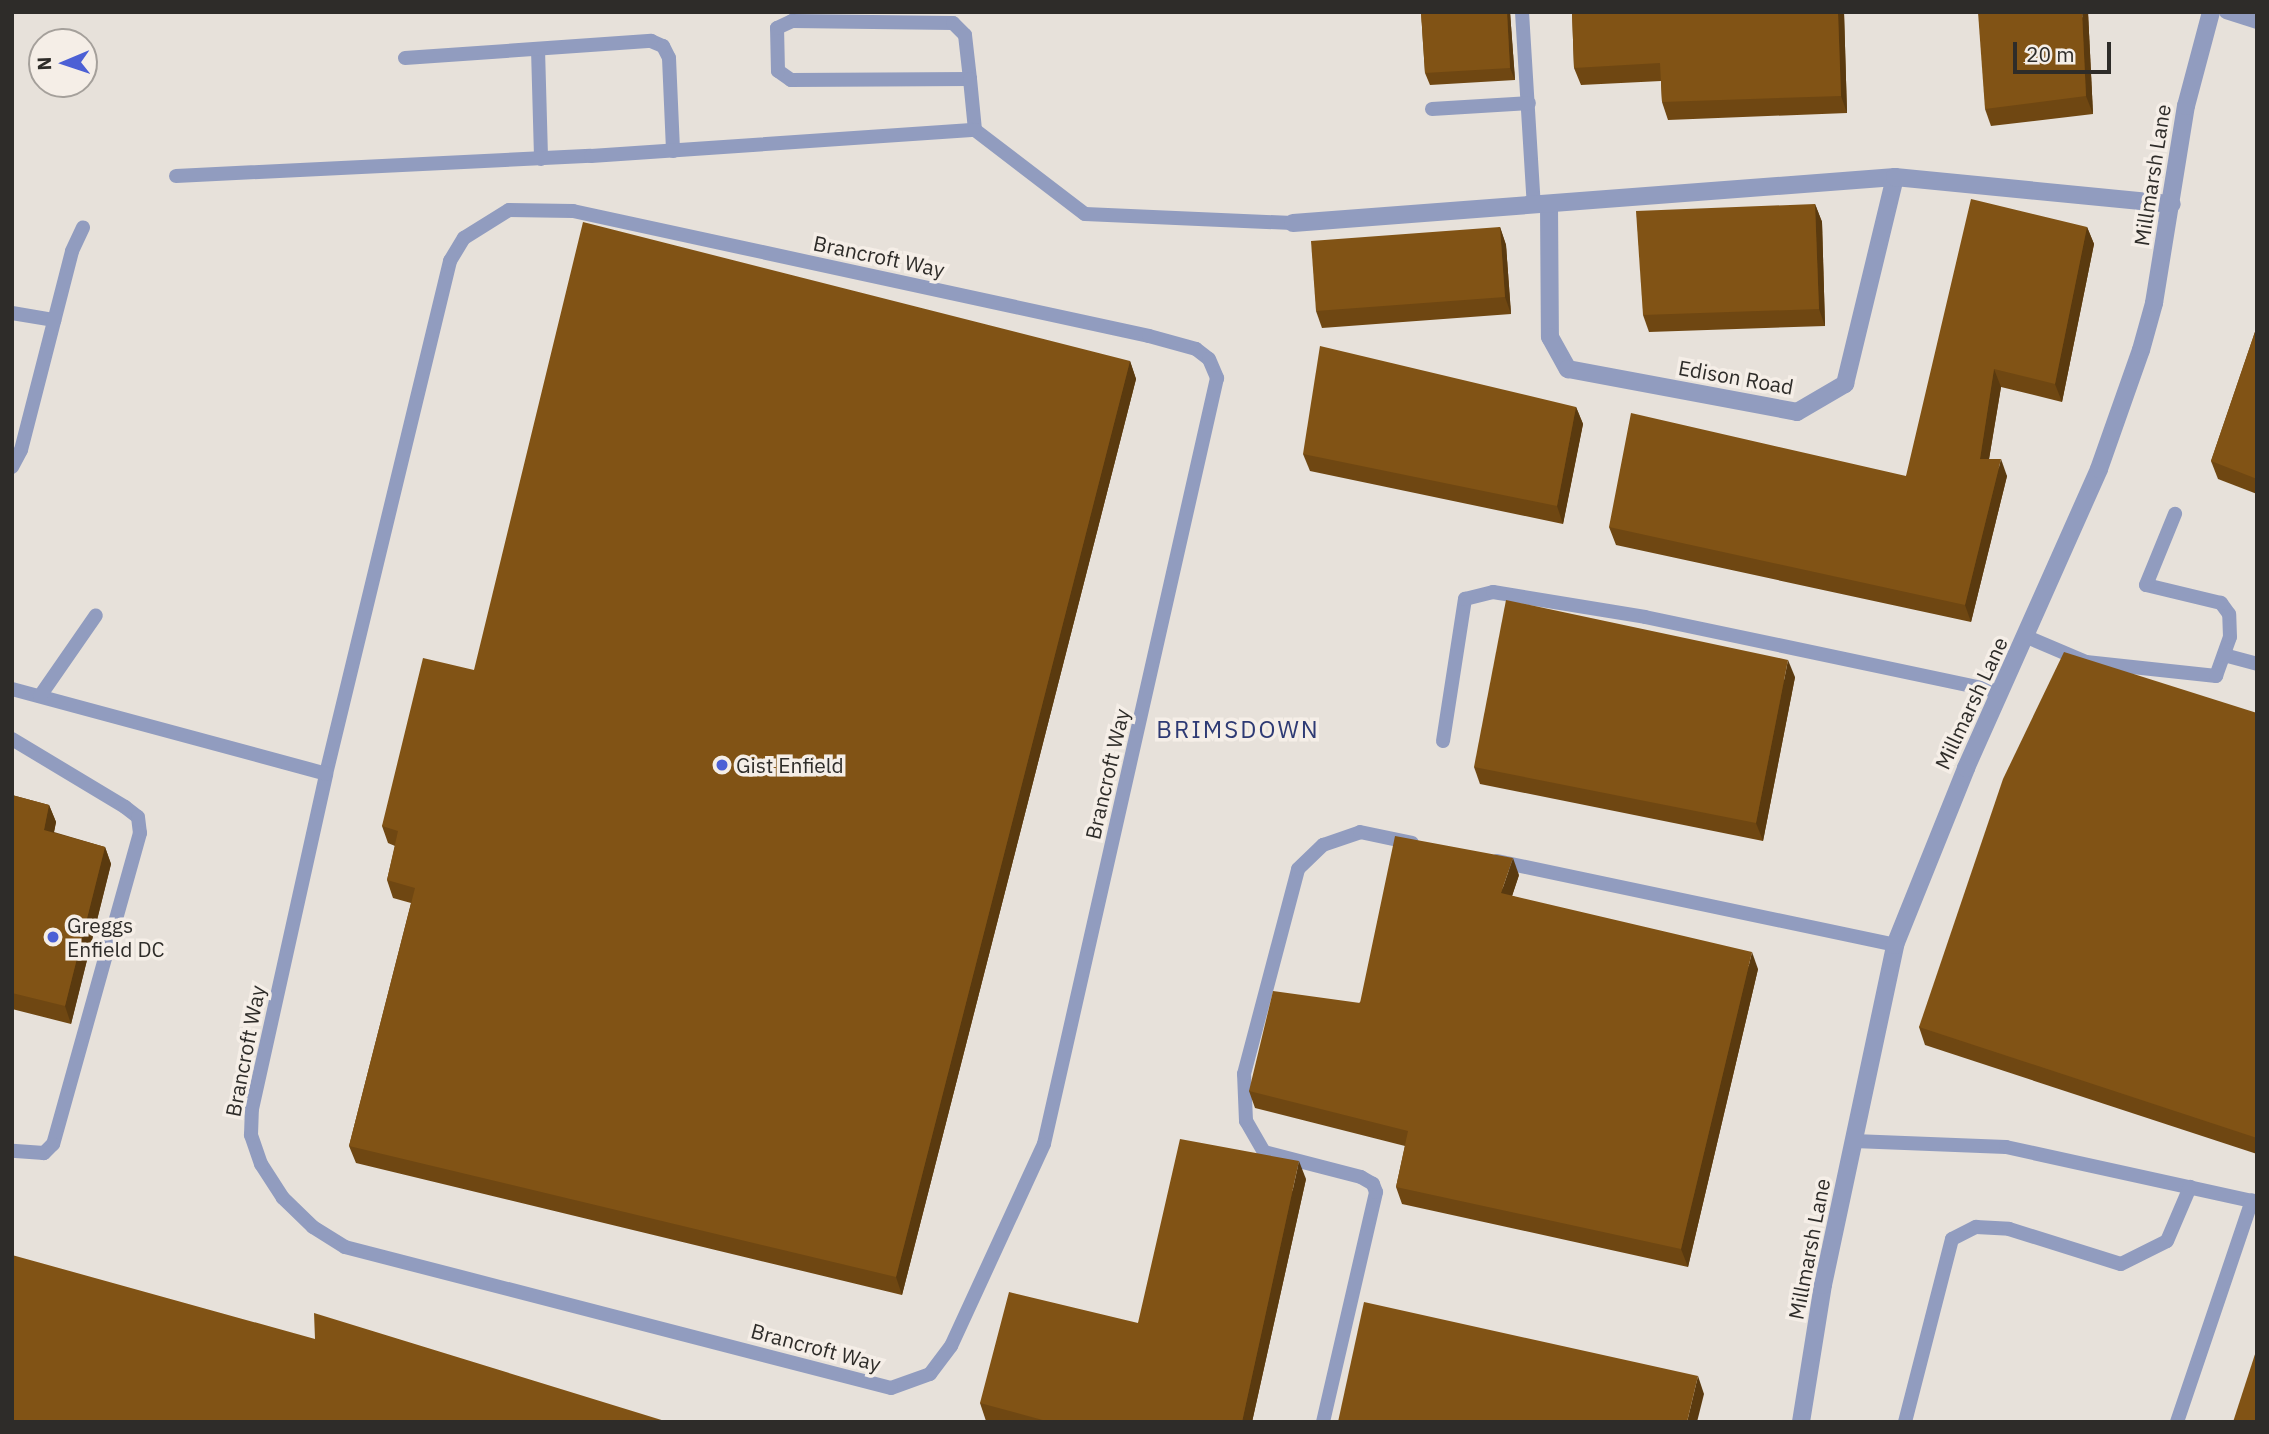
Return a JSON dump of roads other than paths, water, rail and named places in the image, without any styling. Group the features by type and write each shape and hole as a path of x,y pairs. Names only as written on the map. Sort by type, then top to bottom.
{"street":[{"name":"Millmarsh Lane","path":"1801,1422 1854,1141 1895,945 1906,908 2099,469 2141,350 2172,204 2186,106 2211,12"},
{"path":"1293,223 1895,177 2172,204"},
{"name":"Edison Road","path":"1542,206 1550,337 1568,369 1797,412 1845,384 1895,177"}],"lane":[{"path":"1522,12 1529,103 1542,206"},
{"path":"2226,12 2257,22"},
{"path":"970,79 790,80 778,71 777,28 792,21 953,23 965,35 970,79 975,130"},
{"path":"405,58 651,41 663,46 669,58 673,151"},
{"path":"538,49 541,159"},
{"path":"1432,109 1529,103"},
{"path":"176,176 541,159 975,130 1085,214 1293,223"},
{"name":"Brancroft Way","path":"509,210 586,214 1149,336 1196,349 1209,359 1217,378 1208,429 1044,1144 951,1346 930,1374 891,1388 345,1247 313,1227 283,1198 257,1154 251,1135 252,1109 326,774 450,261 464,238 509,210"},
{"path":"12,467 83,227"},
{"path":"12,313 54,320"},
{"path":"2027,636 2086,662 2216,677 2230,636 2229,614 2221,603 2146,585 2175,514"},
{"path":"1443,741 1465,599 1493,592 1645,617 2001,692"},
{"path":"40,696 96,615"},
{"path":"2224,655 2257,664"},
{"path":"12,689 326,774"},
{"path":"12,739 125,807 138,817 140,833 53,1144 44,1153 12,1151"},
{"path":"1323,1422 1376,1192 1373,1184 1361,1177 1265,1152 1246,1121 1244,1074 1298,869 1323,845 1360,832 1427,846"},
{"path":"1481,858 1895,945"},
{"path":"1854,1141 2007,1147 2254,1201 2177,1422"},
{"path":"1905,1422 1952,1239 1976,1227 2009,1229 2121,1264 2167,1241 2190,1187"}],"place":[{"name":"Gist Enfield","path":"722,765"},
{"name":"Greggs Enfield DC","path":"53,937"}],"district":[{"name":"BRIMSDOWN","path":"1238,730"}]}
